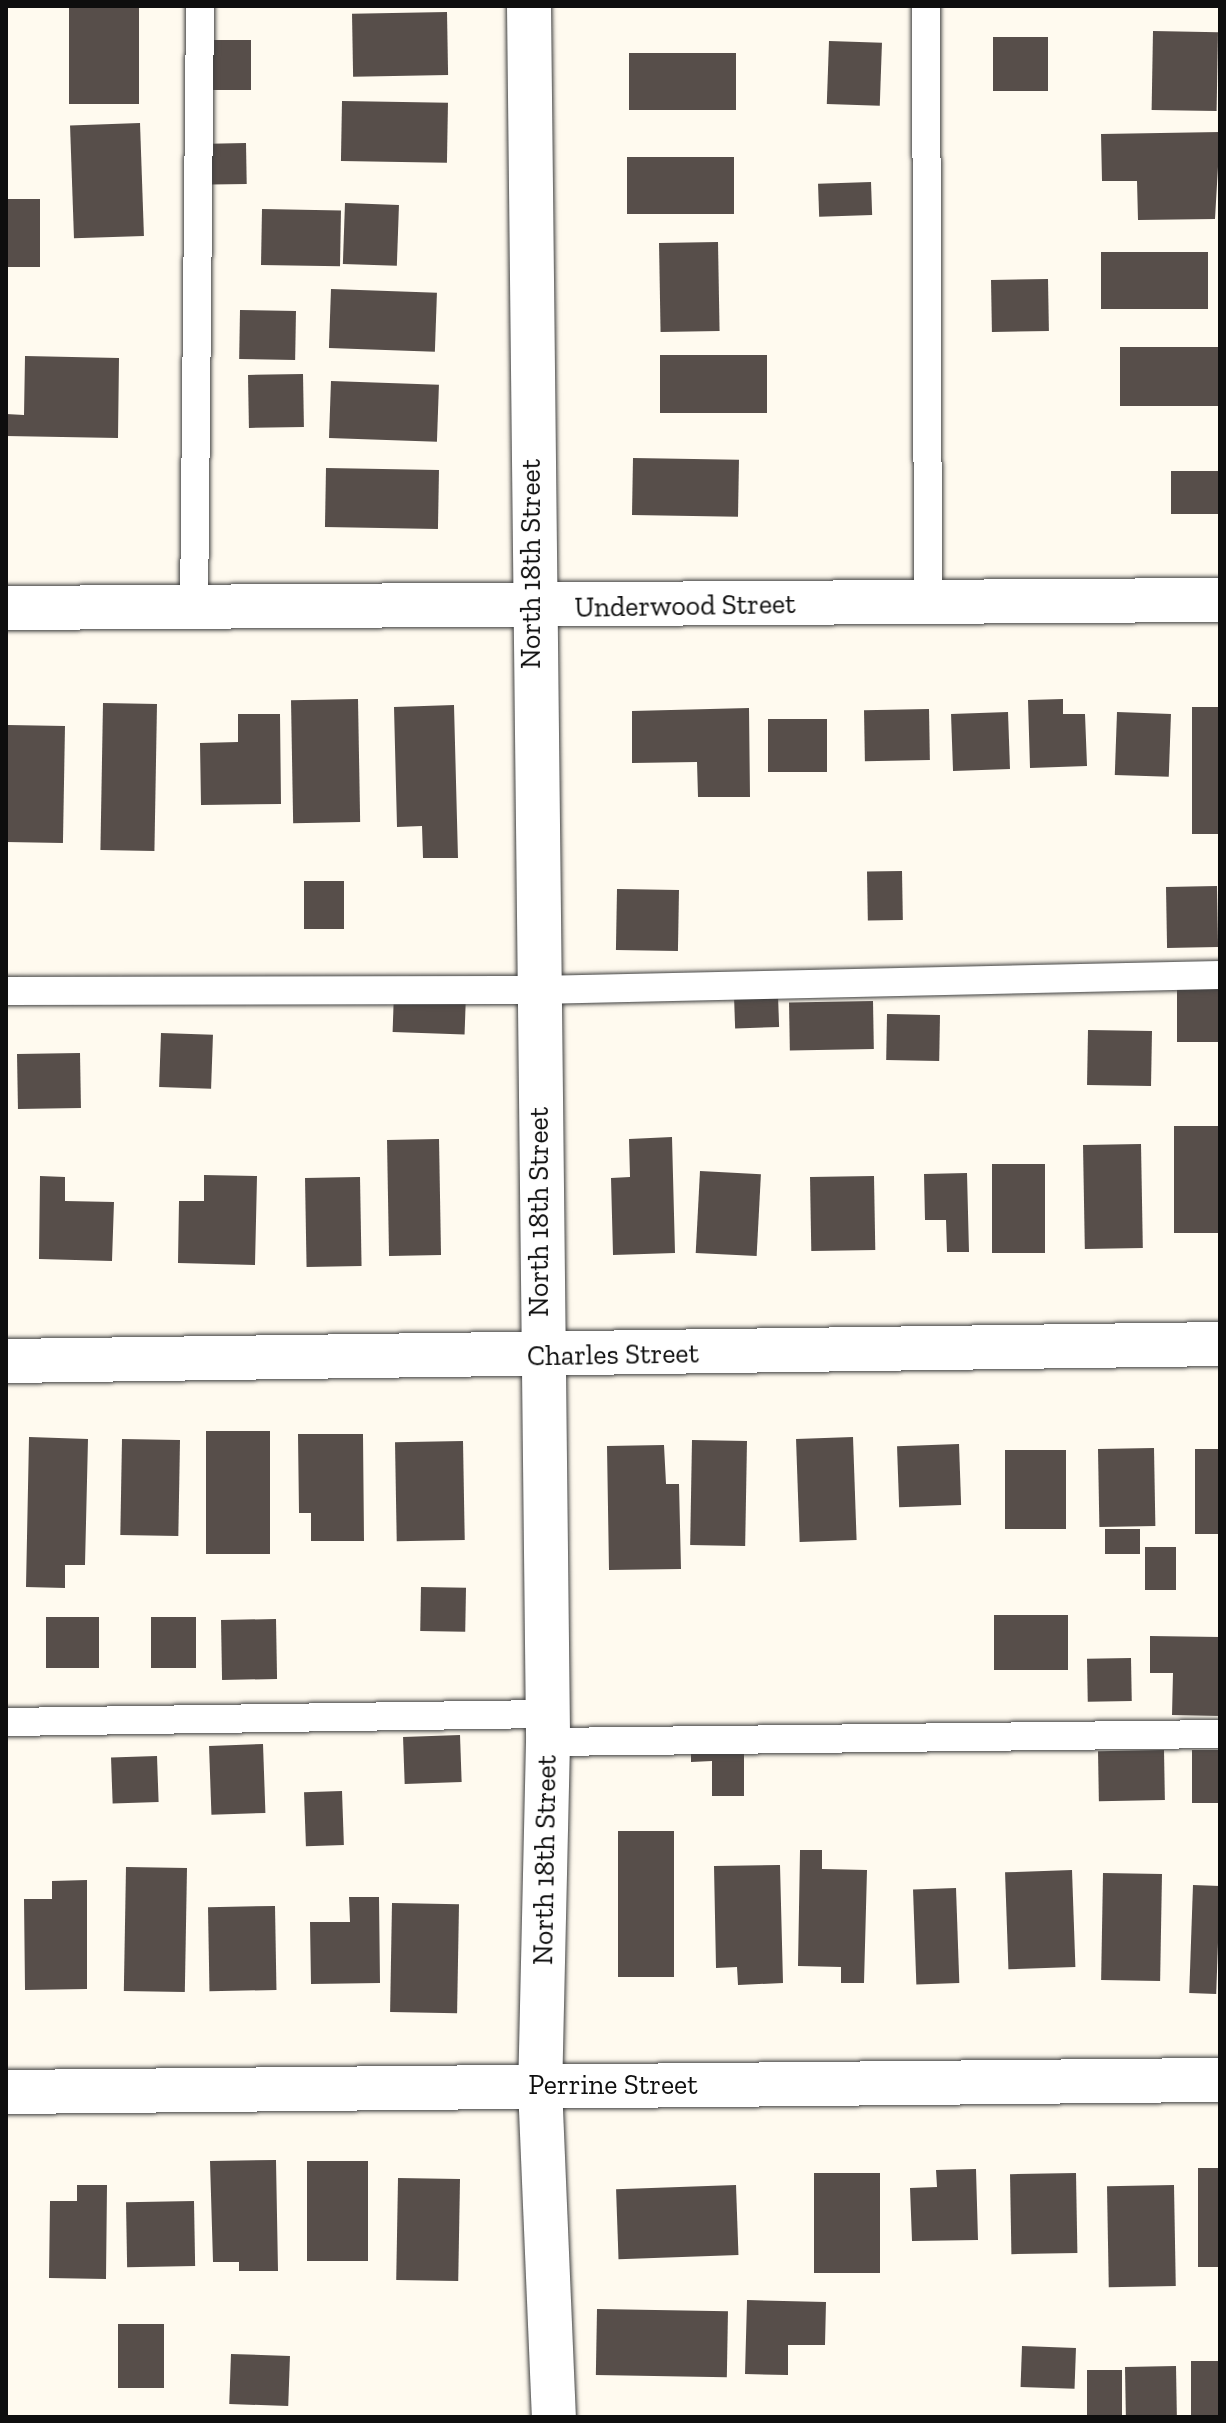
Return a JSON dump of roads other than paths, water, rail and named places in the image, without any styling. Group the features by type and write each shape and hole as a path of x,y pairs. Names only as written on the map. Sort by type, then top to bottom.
{"street":[{"name":"North 18th Street","path":"529,6 531,610 548,1728 540,2086 554,2417"},
{"name":"Underwood Street","path":"6,608 531,610 928,601 1220,600"},
{"name":"Charles Street","path":"6,1361 540,1356 1220,1344"},
{"name":"Perrine Street","path":"6,2092 1220,2080"}],"lane":[{"path":"194,610 200,6"},
{"path":"926,6 928,601"},
{"path":"6,991 537,990 1220,975"},
{"path":"6,1722 1220,1734"}]}
